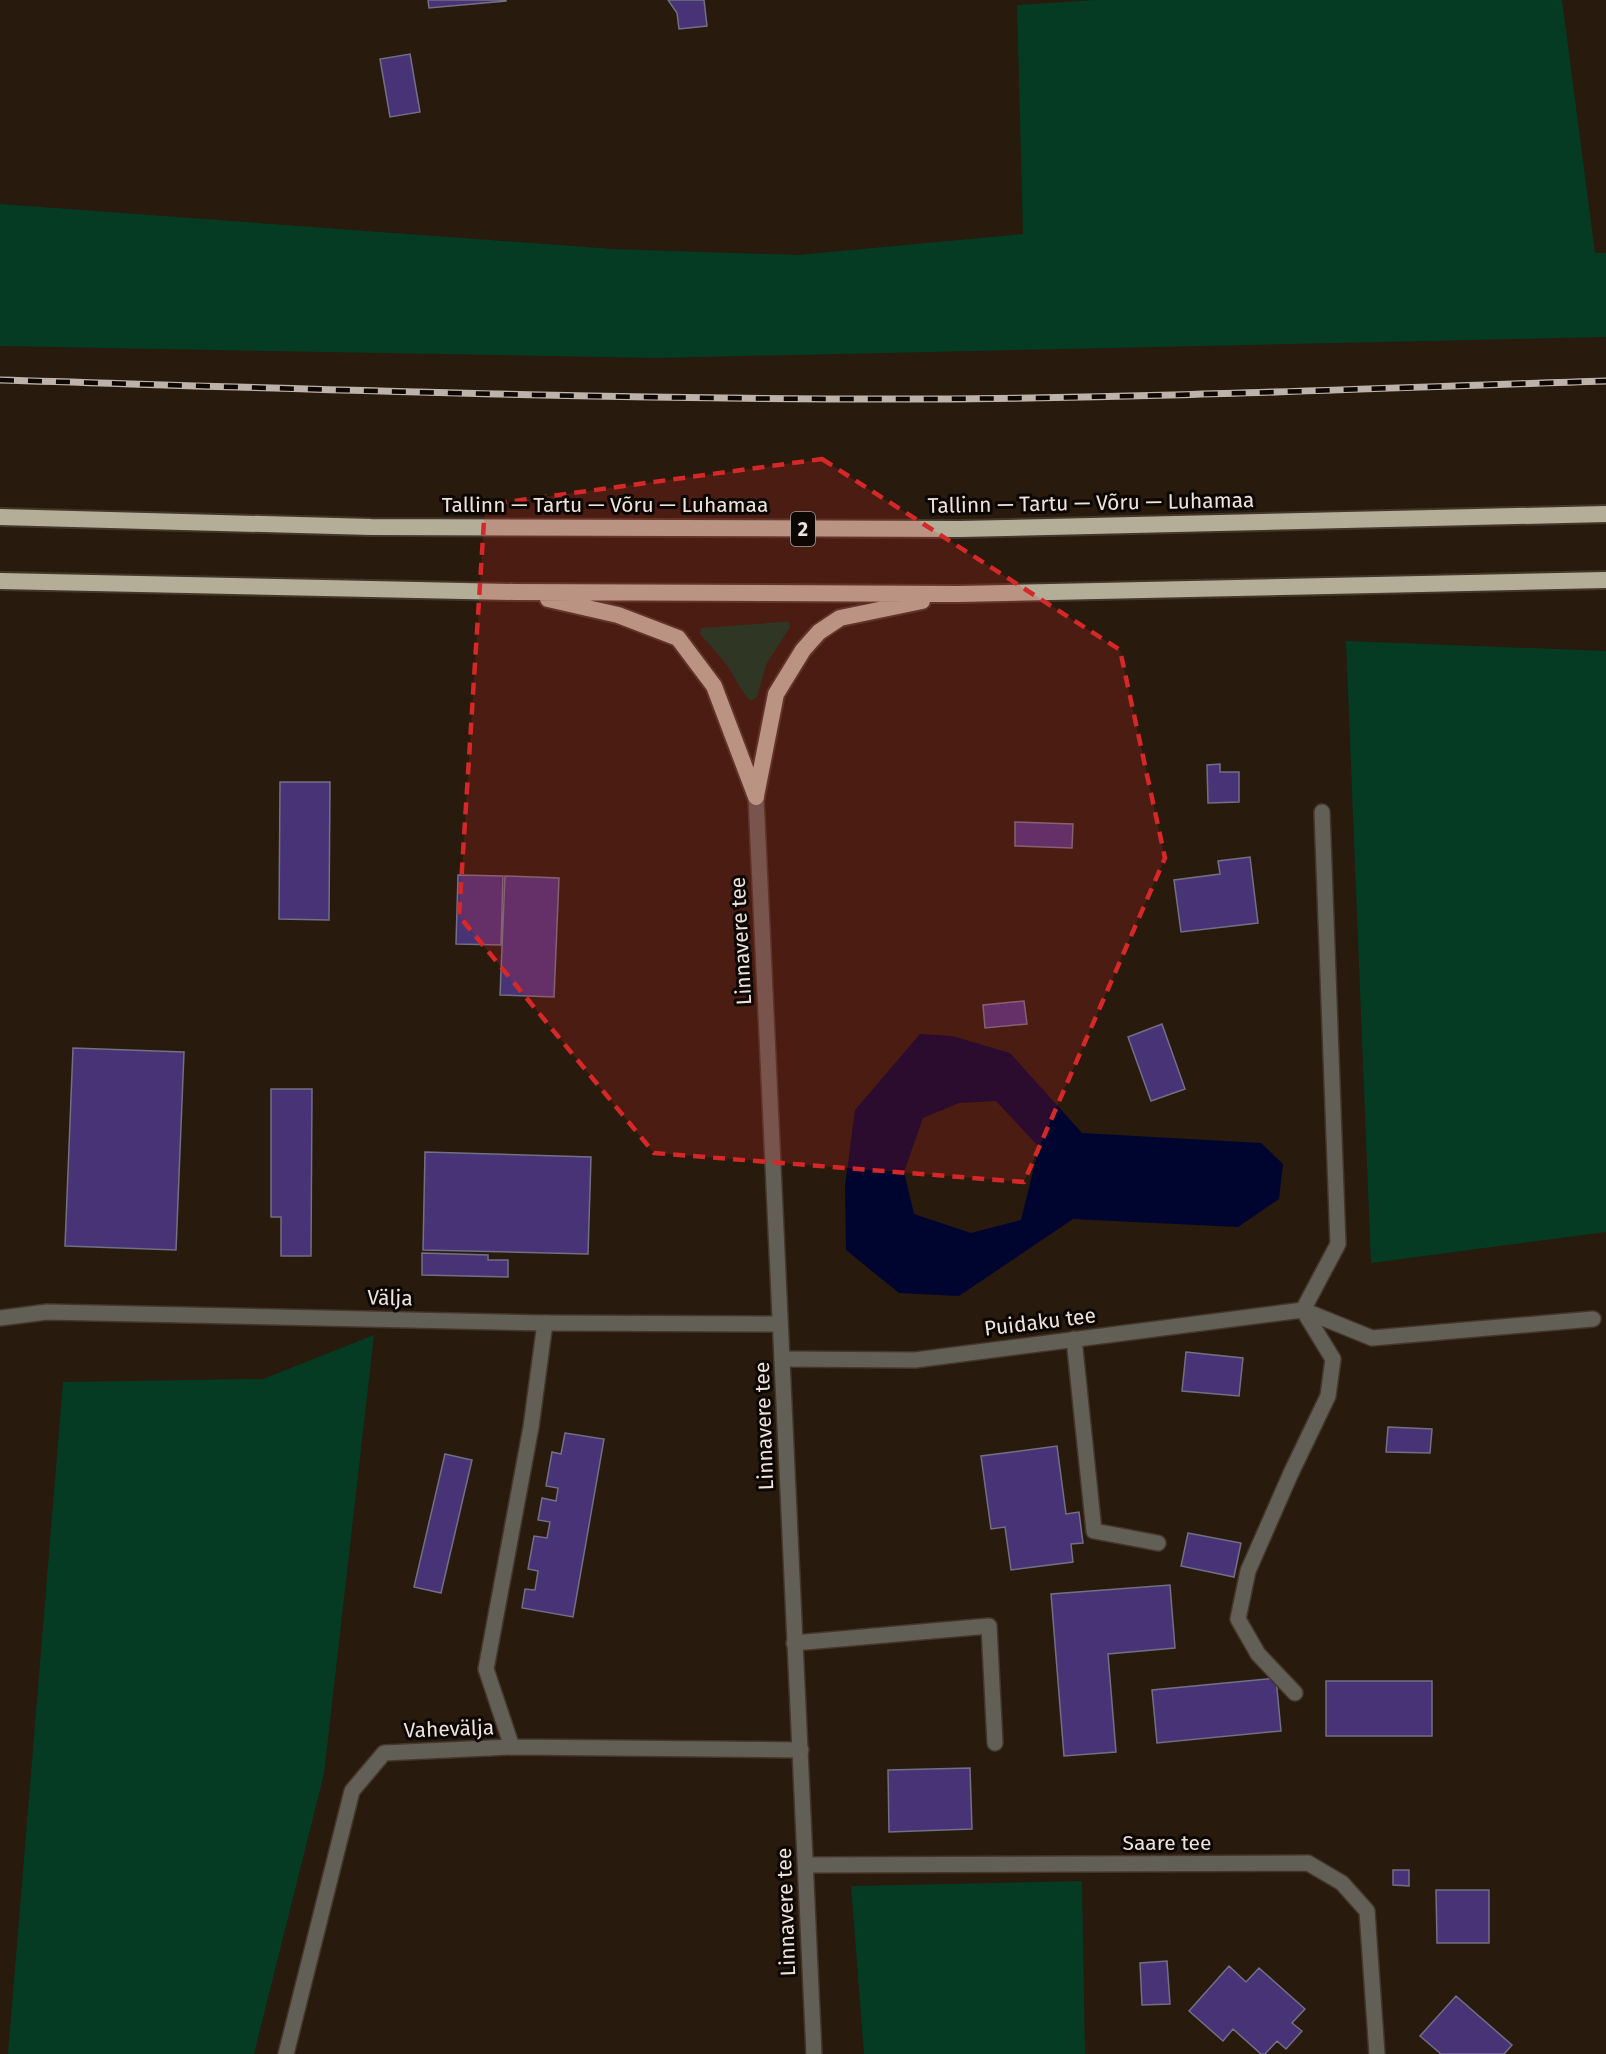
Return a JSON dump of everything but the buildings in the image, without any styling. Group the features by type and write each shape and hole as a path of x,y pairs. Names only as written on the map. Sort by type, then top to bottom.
{"highway":[{"name":"Tallinn — Tartu — Võru — Luhamaa","path":"0,517 371,527 960,529 1606,514"},
{"path":"0,581 515,592 958,594 1606,580"},
{"path":"515,592 618,615 678,638 714,686 756,797"},
{"path":"756,797 776,694 803,650 819,632 840,618 958,594"}],"street":[{"name":"Linnavere tee","path":"756,797 814,2054"},
{"path":"1303,1310 1338,1244 1322,812"},
{"path":"1303,1310 1372,1338 1593,1319"},
{"path":"1295,1693 1258,1654 1238,1619 1248,1571 1328,1396 1333,1359 1303,1310"},
{"name":"Puidaku tee","path":"782,1359 915,1360 1303,1310"},
{"name":"Välja","path":"0,1318 47,1312 545,1323 780,1323"},
{"path":"512,1747 486,1669 531,1427 545,1323"},
{"path":"1074,1339 1094,1532 1158,1543"},
{"path":"794,1644 989,1626 995,1743"},
{"name":"Vahevälja","path":"286,2054 352,1791 384,1753 512,1747 801,1750"},
{"name":"Saare tee","path":"806,1865 1308,1863 1342,1883 1367,1911 1377,2054"}],"highlighted area":[{"path":"822,459 1120,650 1165,858 1024,1182 654,1153 459,916 485,505"}],"green space":[{"path":"1095,0 1562,0 1595,253 1606,253 1606,337 656,358 0,346 0,204 613,249 798,255 1023,234 1017,5"},
{"path":"789,622 790,627 766,665 757,697 751,701 741,690 729,668 700,634 701,628"},
{"path":"1346,641 1606,651 1606,1232 1371,1263"},
{"path":"374,1335 324,1774 254,2054 8,2054 63,1382 263,1379"},
{"path":"1082,1881 1085,2054 864,2054 851,1886"}],"water":[{"path":"920,1034 952,1036 1010,1053 1082,1133 1261,1143 1283,1164 1279,1199 1238,1227 1073,1219 959,1296 899,1293 846,1250 845,1186 855,1110","holes":["996,1101 1039,1147 1021,1220 971,1233 914,1214 904,1172 923,1118 959,1103"]}],"railway":[{"path":"0,380 580,396 812,399 1182,395 1606,381"}]}
